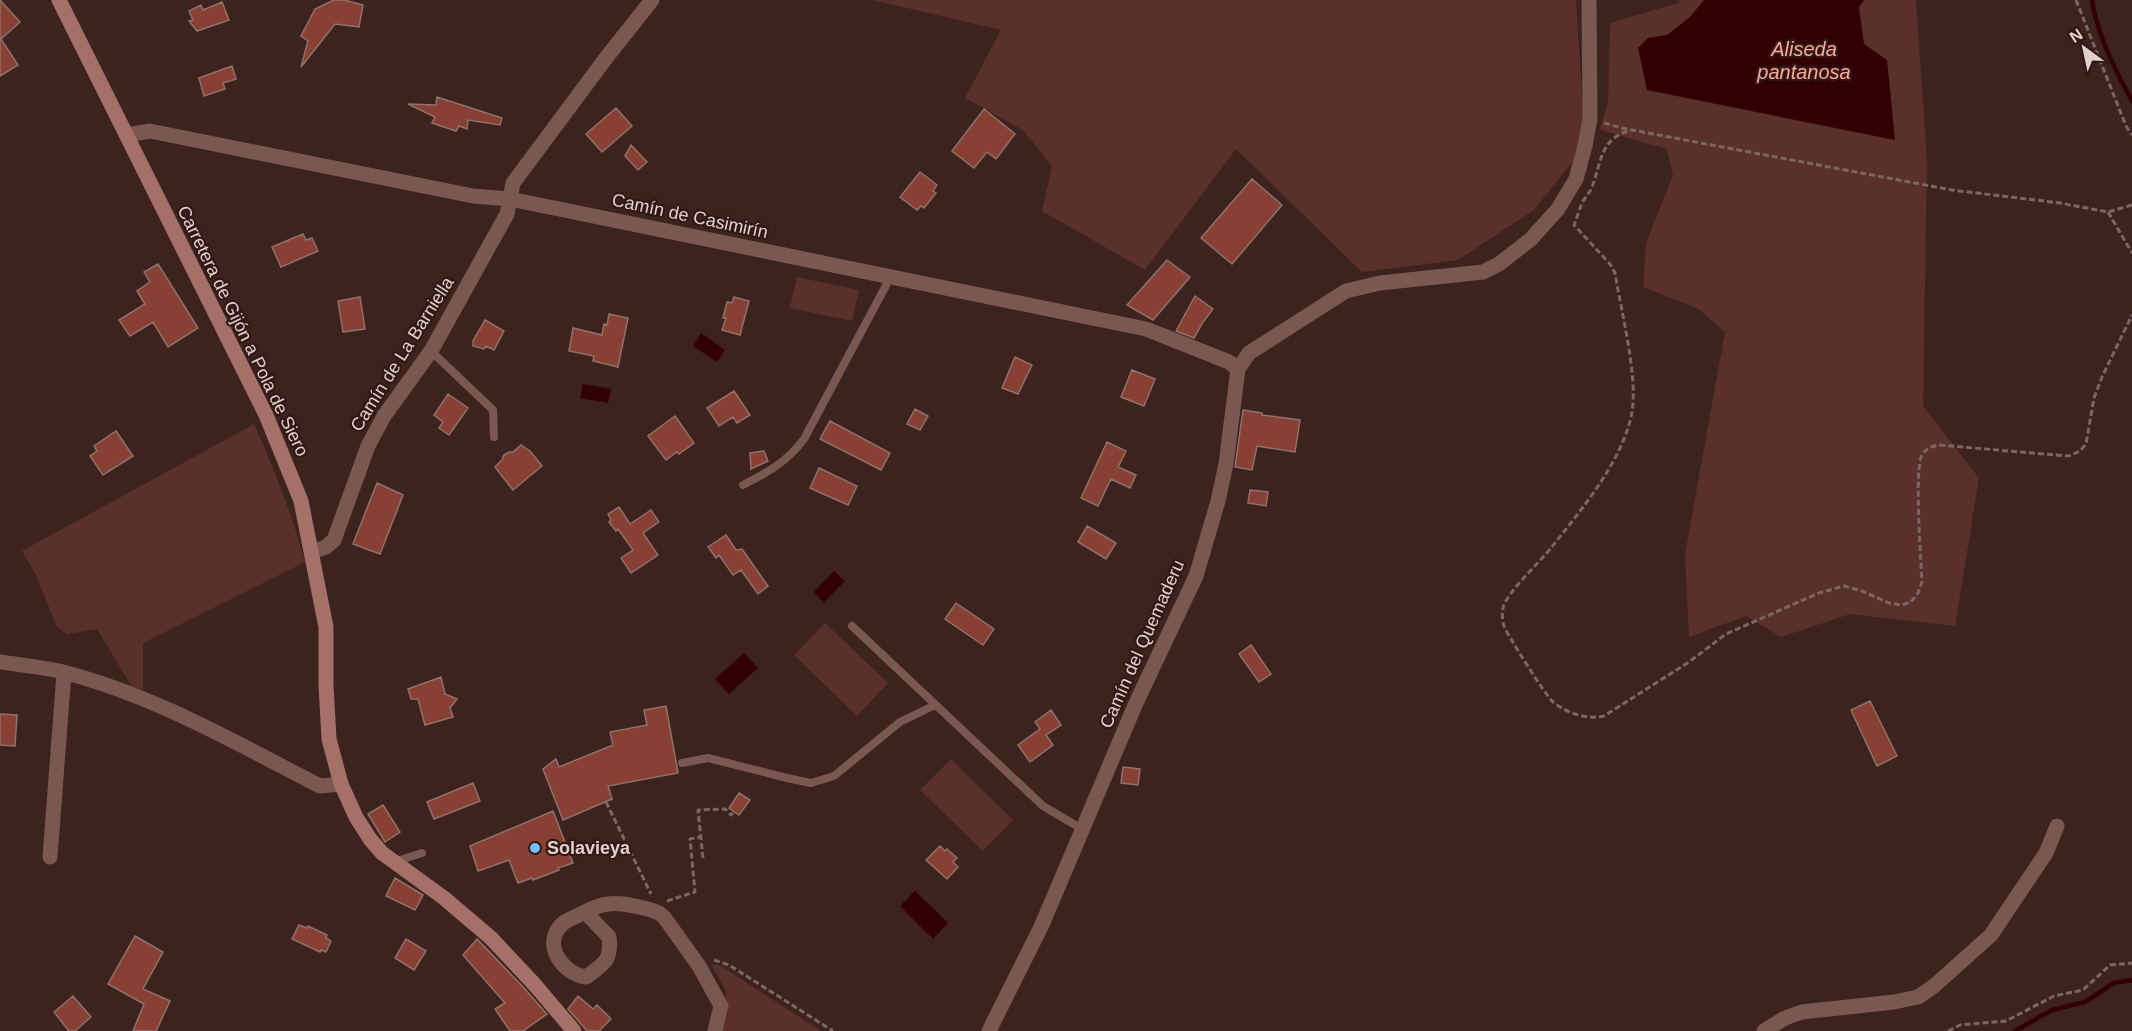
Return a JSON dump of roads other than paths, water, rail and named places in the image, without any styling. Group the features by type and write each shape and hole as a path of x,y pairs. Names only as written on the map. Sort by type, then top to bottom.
{"street":[{"name":"Carretera de Gijón a Pola de Siero","path":"59,0 266,415 301,501 326,627 329,739 341,784 356,818 370,839 393,862 444,898 491,938 568,1028"},
{"name":"Camín de La Barniella","path":"312,552 326,547 334,540 368,446 384,416 431,351 507,214 513,183 652,0"},
{"path":"1238,369 1249,353 1346,291 1380,283 1483,272 1499,264 1531,239 1558,209 1576,179 1585,146 1590,119 1589,0"},
{"name":"Camín de Casimirín","path":"127,135 150,131 472,196 510,200 1146,328 1229,362 1238,369"},
{"name":"Camín del Quemaderu","path":"989,1031 1041,927 1136,703 1196,576 1222,483 1238,369"},
{"path":"0,662 64,673 133,695 164,707 320,786 341,784"},
{"path":"50,857 64,673"},
{"path":"1764,1031 1785,1018 1802,1012 1894,1002 1918,997 1934,986 1991,935 2046,853 2056,826"},
{"path":"585,912 610,903 659,910 695,960 721,1006 715,1031"}],"lane":[{"path":"743,485 771,471 794,453 804,440 890,278"},
{"path":"431,351 493,410 494,437"},
{"path":"852,626 1042,806 1082,829"},
{"path":"682,763 708,758 811,783 834,776 900,722 935,705"},
{"path":"393,862 422,853"}],"water":[{"name":"Aliseda pantanosa","path":"1704,0 1864,0 1859,7 1864,44 1887,60 1895,140 1647,90 1638,48 1648,38 1667,35 1689,18"},
{"path":"701,333 725,350 717,362 693,346"},
{"path":"583,384 611,389 608,403 580,398"},
{"path":"834,571 845,581 824,602 814,592"},
{"path":"744,653 758,668 729,694 715,679"},
{"path":"915,891 948,923 933,939 900,906"}],"waterway":[{"path":"2092,0 2102,39 2132,101"},
{"path":"2015,1031 2052,1010 2085,1002 2114,983 2132,980"}],"place":[{"name":"Solavieya","path":"535,848"}]}
